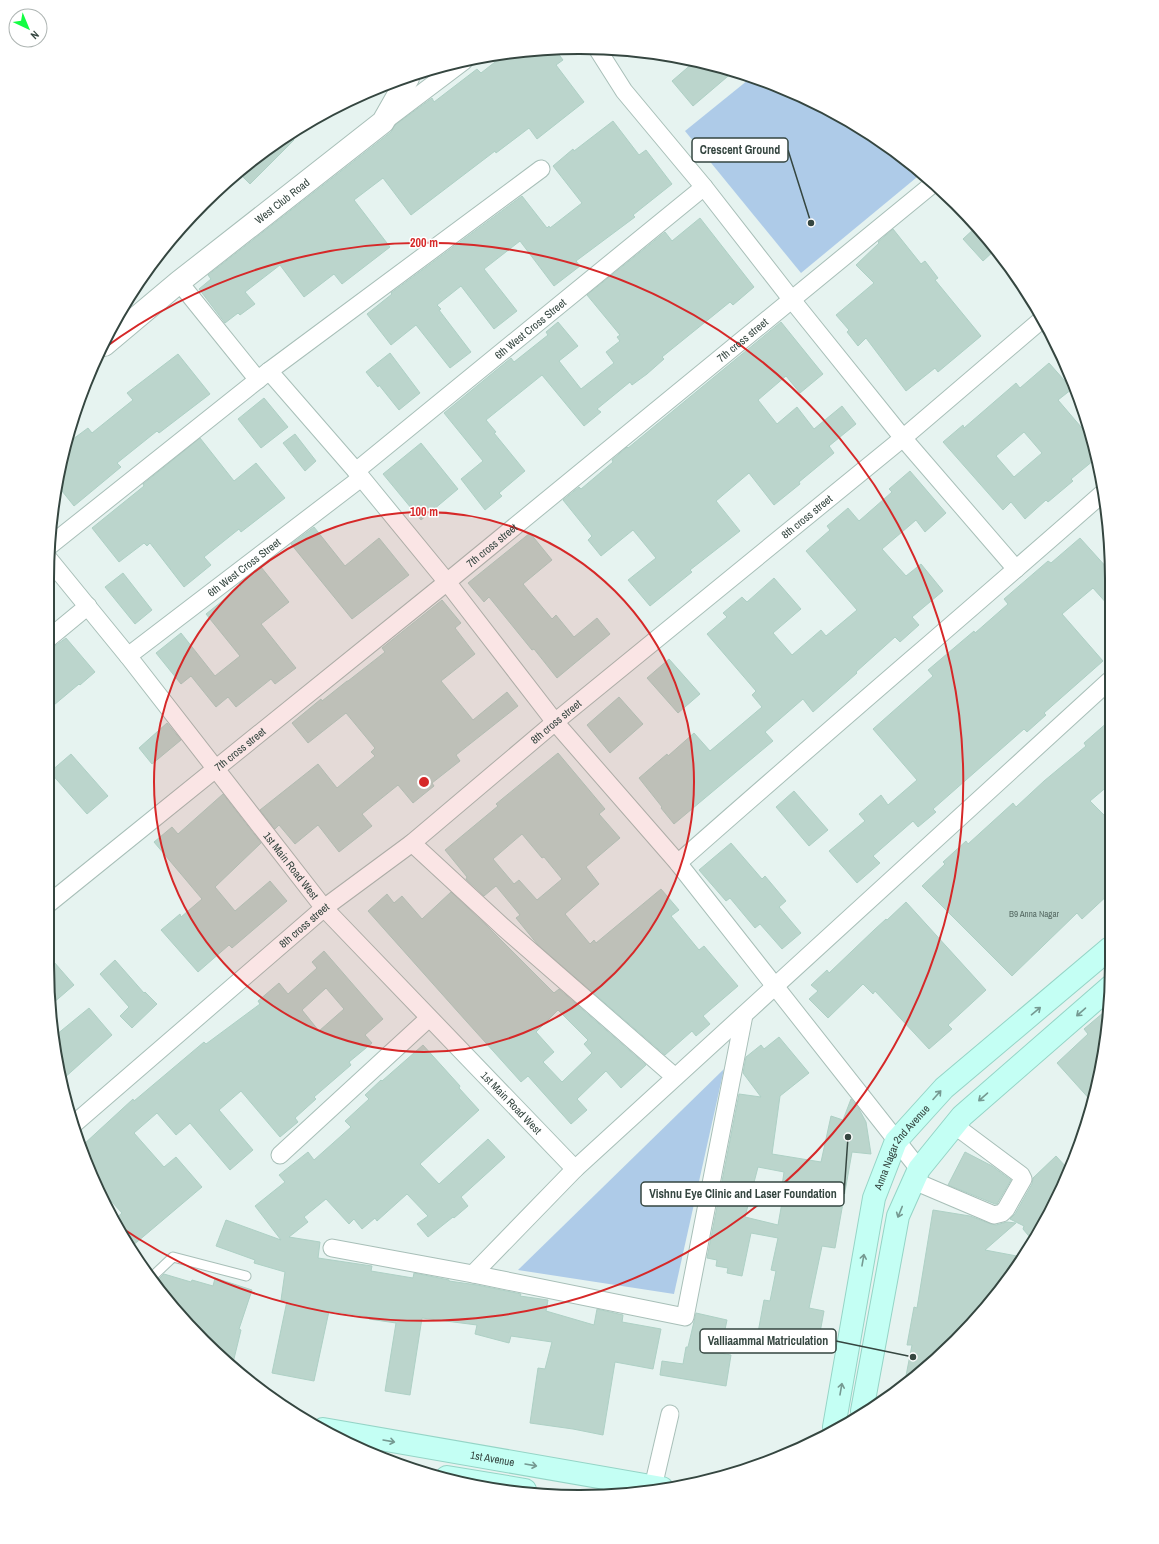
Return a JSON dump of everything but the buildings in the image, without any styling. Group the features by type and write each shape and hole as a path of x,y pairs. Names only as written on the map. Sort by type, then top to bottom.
{"main road":[{"name":"Anna Nagar 2nd Avenue","path":"835,1424 874,1198 896,1141 944,1088 1105,952"},
{"path":"863,1406 898,1216 916,1175 962,1116 1104,992"},
{"name":"1st Avenue","path":"339,1432 650,1486"}],"street":[{"path":"601,55 624,92 704,188 903,438 1016,569"},
{"name":"West Club Road","path":"113,337 179,282 383,122 452,70"},
{"path":"383,122 404,84"},
{"path":"55,541 264,376 541,169"},
{"name":"7th cross street","path":"54,899 446,582 929,187"},
{"name":"6th West Cross Street","path":"128,656 358,474 704,188"},
{"path":"179,282 264,376 358,474 446,582 555,722 678,863 896,1141 916,1175 994,1215 1002,1213 1006,1209 1023,1179 1021,1175 954,1125"},
{"name":"8th cross street","path":"78,1120 324,908 412,843 555,722 903,438 1038,323"},
{"path":"678,863 772,779 1099,497"},
{"name":"1st Main Road West","path":"54,566 128,656 324,908 575,1169"},
{"path":"54,634 88,606"},
{"path":"473,1274 575,1169 1105,685"},
{"path":"412,843 503,927 675,1077"},
{"path":"332,1248 473,1274 686,1317 744,1015"},
{"path":"280,1155 429,1018"},
{"path":"657,1484 670,1414"}],"lane":[{"path":"156,1274 173,1257 246,1276"}],"shaded area":[{"path":"746,81 781,94 842,124 871,143 917,177 801,273 685,131"},
{"path":"724,1069 674,1294 518,1270"}],"place":[{"name":"Crescent Ground","path":"811,223"},
{"name":"Vishnu Eye Clinic and Laser Foundation","path":"848,1137"},
{"name":"Valliaammal Matriculation","path":"913,1357"}]}
